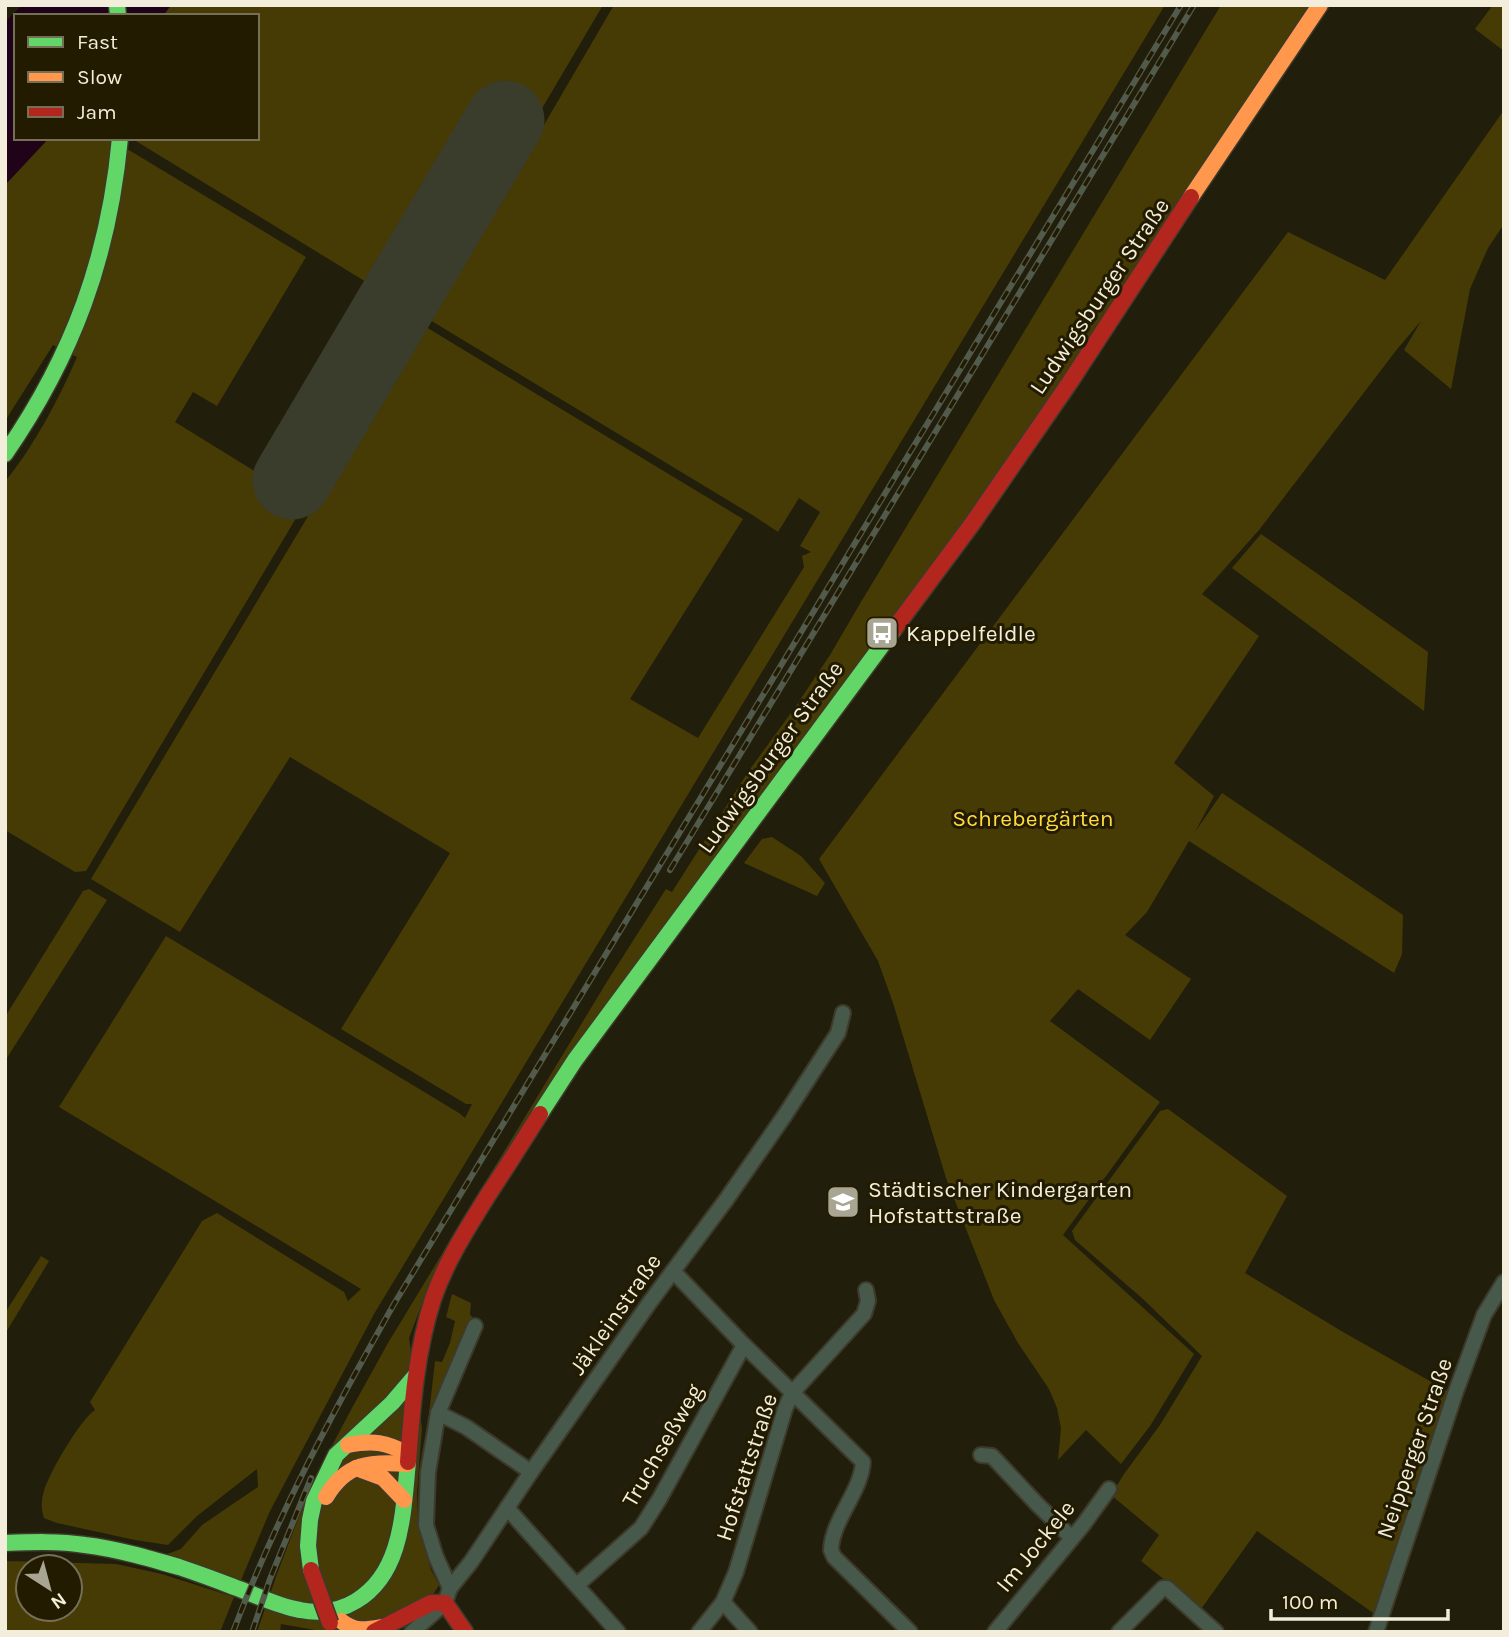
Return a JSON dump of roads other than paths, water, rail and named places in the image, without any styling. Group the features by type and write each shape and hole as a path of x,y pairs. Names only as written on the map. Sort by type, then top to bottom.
{"main road":[{"name":"Ludwigsburger Straße","path":"5,1543 94,1546 156,1561 273,1603 307,1611 323,1612 343,1608 355,1603 376,1585 388,1567 396,1544 404,1500 416,1375 423,1340 442,1276 471,1224 537,1117 583,1050 988,501 1320,5"},
{"path":"5,454 50,384 73,333 108,220 120,140"},
{"path":"416,1375 392,1404 336,1455 314,1501 308,1546 335,1625 357,1631 378,1629 447,1596 466,1632"},
{"path":"348,1445 365,1441 382,1442 407,1459"},
{"path":"317,1570 319,1520 331,1488 341,1476 355,1467 407,1459"},
{"path":"355,1467 377,1474 388,1481 404,1500"}],"street":[{"name":"Jäkleinstraße","path":"412,1632 447,1596 673,1271 722,1207 838,1033 843,1013"},
{"path":"673,1271 863,1462 860,1476 831,1542 831,1550 834,1557 910,1632"},
{"name":"Neipperger Straße","path":"1376,1632 1484,1315 1504,1282"},
{"name":"Hofstattstraße","path":"699,1632 723,1602 736,1572 792,1392 863,1314 868,1301 866,1290"},
{"path":"447,1596 426,1525 428,1472 438,1413 475,1326"},
{"name":"Truchseßweg","path":"577,1585 641,1528 744,1345"},
{"path":"438,1413 466,1427 531,1472"},
{"path":"981,1455 992,1456 1072,1538"},
{"name":"Im Jockele","path":"995,1632 1083,1525 1109,1489"},
{"path":"507,1508 618,1632"},
{"path":"1119,1632 1163,1588 1167,1588 1216,1632"},
{"path":"723,1602 750,1632"}],"railway":[{"path":"233,1632 268,1547 307,1465 394,1304 1181,5"},
{"path":"670,870 1194,5"},
{"path":"252,1632 270,1579 311,1478"}],"place":[{"name":"Kappelfeldle","path":"882,633"},
{"name":"Städtischer Kindergarten Hofstattstraße","path":"843,1202"}],"park label":[{"name":"Schrebergärten","path":"1033,818"}]}
